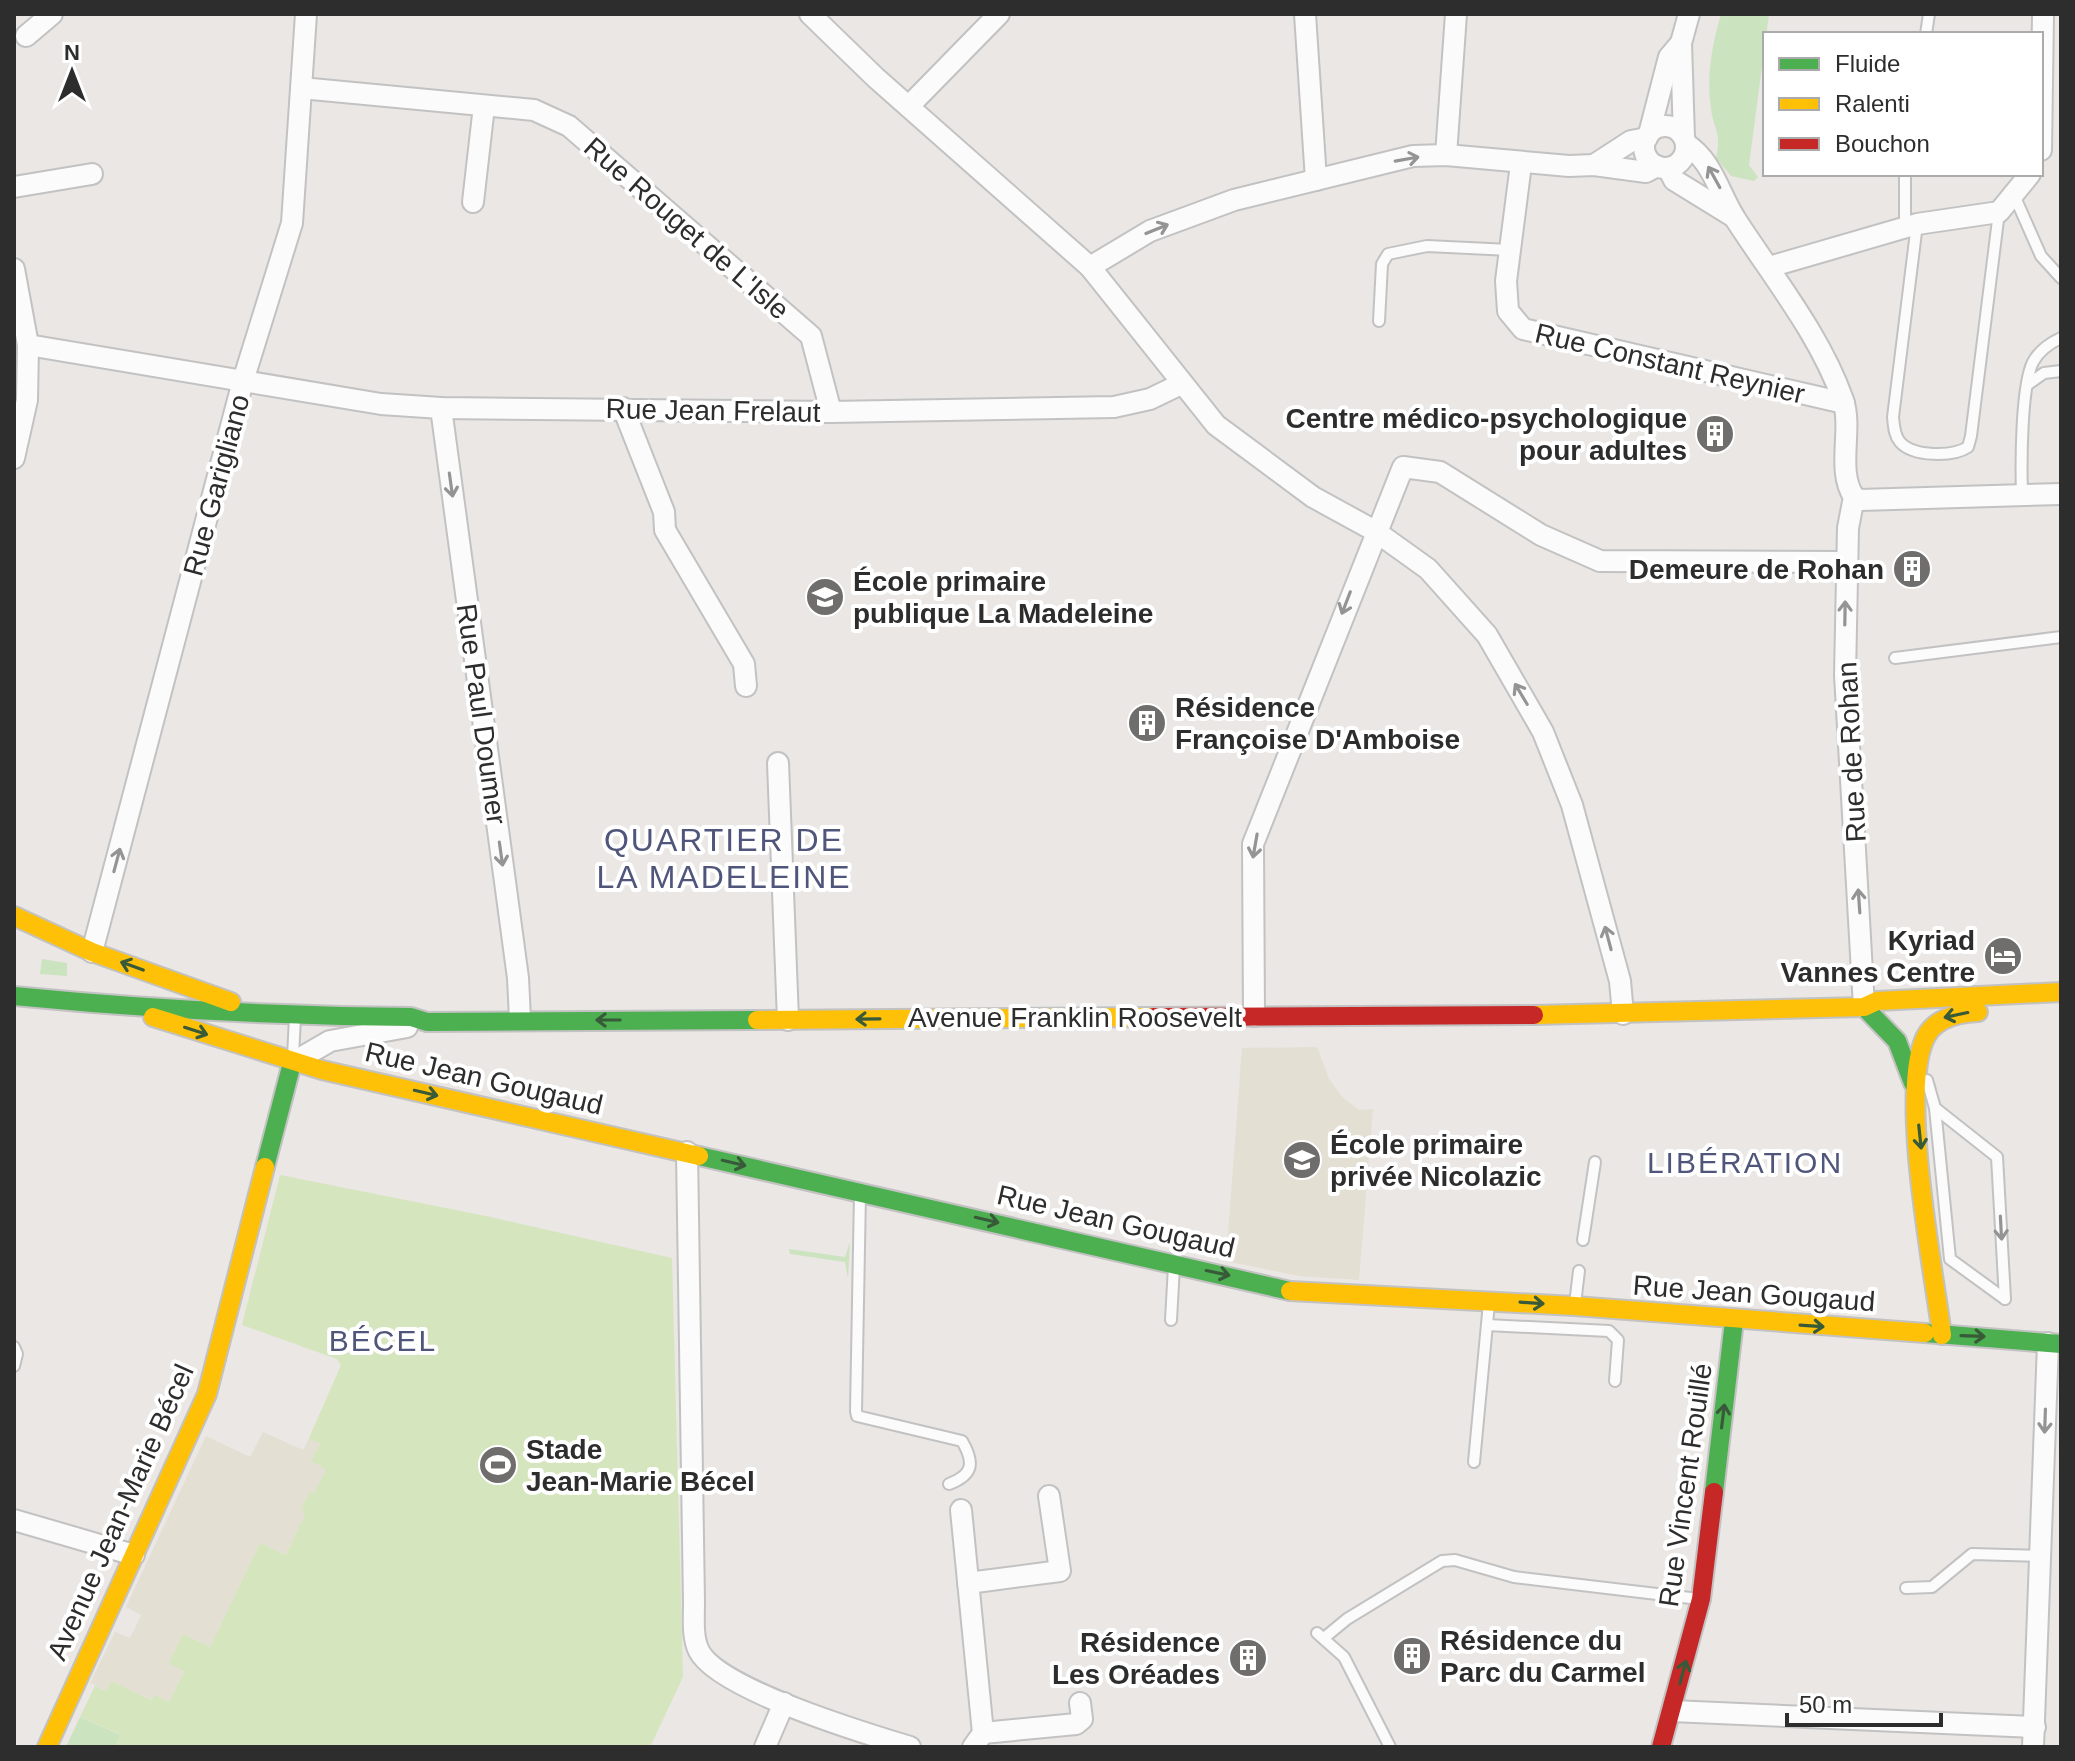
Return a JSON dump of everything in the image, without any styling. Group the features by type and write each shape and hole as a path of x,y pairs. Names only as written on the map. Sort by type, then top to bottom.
{"main road":[{"path":"14,916 92,952 259,1012"},
{"path":"92,952 114,981 122,1007"},
{"name":"Avenue Franklin Roosevelt","path":"427,1022 1623,1014 1864,1007 1877,1001 2061,992"},
{"path":"14,996 122,1007 295,1016 411,1017 427,1022"},
{"name":"Rue Jean Gougaud","path":"122,1007 292,1063 1318,1294 1575,1306 1734,1321 2003,1337"},
{"path":"1864,1007 1872,1019 1897,1041 1915,1087 1942,1335"},
{"path":"1915,1087 1923,1043 1931,1030 1951,1014 2061,1008"},
{"name":"Avenue Jean-Marie Bécel","path":"47,1747 207,1394 292,1063"},
{"name":"Rue Vincent Rouillé","path":"1661,1747 1701,1599 1734,1321"},
{"path":"2003,1337 2025,1327 2061,1325"},
{"path":"2003,1337 2054,1343"}],"street":[{"path":"26,36 52,14"},
{"name":"Rue Garigliano","path":"92,952 243,381 292,223 306,14"},
{"path":"810,14 1090,267 1216,425 1313,497 1375,531 1428,569 1487,635 1543,732 1572,805 1620,981 1623,1014"},
{"path":"909,106 999,14"},
{"path":"1305,14 1316,180"},
{"path":"1446,155 1456,14"},
{"path":"1090,267 1150,231 1234,200 1413,156 1446,155 1521,164 1594,165 1646,172 1680,162 1685,141 1681,43 1689,14"},
{"path":"1681,43 1669,57 1650,119 1647,157 1674,180 1734,217"},
{"name":"Rue Rouget de L'Isle","path":"301,88 534,110 569,126 811,336 831,412"},
{"path":"473,202 484,106"},
{"path":"1594,165 1631,141 1668,126 1699,153 1734,217 1769,267 1820,351 1844,403 1848,482 1854,497 1876,500 2061,494"},
{"name":"Rue Constant Reynier","path":"1521,164 1506,281 1508,311 1514,323 1523,329 1844,403"},
{"path":"14,187 92,174"},
{"path":"1769,267 1911,225 1999,212 2028,176"},
{"path":"14,269 28,345 27,400 14,458"},
{"name":"Rue Jean Frelaut","path":"28,345 381,404 441,408 831,412 1114,407 1150,399 1181,384"},
{"name":"Rue Paul Doumer","path":"441,408 518,978 520,1019"},
{"path":"623,408 664,512 665,530 744,664 746,686"},
{"path":"1254,1016 1253,844 1403,467 1414,466 1440,472 1541,535 1600,561 1846,562"},
{"name":"Rue de Rohan","path":"1854,497 1848,519 1845,675 1864,1007"},
{"path":"778,763 788,1020"},
{"name":"Avenue Franklin Roosevelt","path":"292,1063 330,1041 427,1022"},
{"path":"687,1152 696,1642 710,1664 784,1703 812,1716 910,1747"},
{"path":"1672,1711 2034,1737 2040,1556 2054,1343"},
{"path":"968,1583 1061,1580 1049,1496"},
{"path":"961,1510 978,1740 1076,1724 1082,1719 1080,1703"},
{"path":"14,1520 134,1555"},
{"path":"765,1747 784,1703"}],"lane":[{"path":"1905,176 1911,225 1893,417 1895,433 1910,449 1949,454 1968,447 1999,212"},
{"path":"2014,195 2041,256 2061,278"},
{"path":"1379,321 1382,264 1388,254 1427,246 1510,250"},
{"path":"2022,493 2027,385 2033,361 2049,344 2061,338"},
{"path":"2027,385 2044,373 2061,371"},
{"path":"1895,658 2061,637"},
{"path":"292,1063 295,1016"},
{"path":"1920,1059 1935,1108 1950,1259 2005,1299 1997,1157 1935,1108"},
{"path":"1583,1240 1595,1162"},
{"path":"860,1191 857,1416 962,1441 971,1456 971,1469 965,1478 949,1484"},
{"path":"1171,1320 1175,1264"},
{"path":"1575,1306 1579,1271"},
{"path":"1474,1462 1489,1301"},
{"path":"1487,1325 1609,1331 1618,1340 1615,1381"},
{"path":"14,1347 17,1354 14,1366"},
{"path":"1906,1588 1932,1587 1972,1554 2040,1556"},
{"path":"1390,1747 1344,1657 1320,1635 1442,1561 1455,1560 1514,1577 1701,1599"}],"shaded area":[{"name":"École primaire privée Nicolazic","path":"1317,1047 1329,1079 1343,1098 1359,1110 1373,1109 1359,1280 1299,1276 1226,1261 1242,1048"},
{"path":"263,1432 303,1450 309,1438 320,1444 326,1469 314,1495 309,1493 301,1510 306,1513 286,1555 260,1543 210,1647 183,1634 184,1670 169,1702 152,1700 112,1682 107,1691 90,1683 115,1632 130,1638 136,1626 141,1615 126,1607 206,1436 250,1457"}],"green space":[{"path":"1721,14 1769,14 1767,32 1763,32 1763,59 1749,165 1758,177 1754,181 1731,176 1716,158 1718,137 1710,97 1713,49"},
{"path":"42,959 67,963 67,976 40,974"},
{"name":"Stade Jean-Marie Bécel","path":"280,1175 486,1216 672,1258 683,1677 650,1747 115,1747 120,1734 80,1717 95,1686 107,1691 111,1681 151,1700 155,1695 169,1702 184,1671 169,1663 183,1634 210,1647 260,1543 286,1555 305,1514 301,1510 309,1492 314,1494 326,1469 311,1461 320,1444 309,1438 341,1365 337,1359 242,1325"},
{"path":"850,1242 848,1278 845,1262 790,1254 789,1249 845,1257"},
{"path":"80,1717 121,1735 115,1747 66,1747"}],"traffic: fast":[{"path":"14,996 212,1011 411,1017 427,1022 757,1020"},
{"path":"1864,1007 1897,1041 1913,1083"},
{"path":"265,1167 292,1063"},
{"path":"699,1156 1290,1291"},
{"path":"1714,1492 1734,1321"},
{"path":"1925,1333 2061,1344"}],"traffic: slow":[{"path":"14,916 92,952 231,1002"},
{"path":"1534,1015 1864,1007 1877,1001 2061,992"},
{"path":"1942,1335 1917,1144 1917,1070 1923,1043 1932,1028 1953,1016 1978,1012"},
{"path":"153,1017 322,1070 699,1156"},
{"path":"757,1020 1153,1017"},
{"path":"47,1747 207,1394 265,1167"},
{"path":"1290,1291 1575,1306 1925,1333"}],"traffic: jam":[{"path":"1153,1017 1534,1015"},
{"path":"1661,1747 1701,1599 1714,1492"}],"place":[{"name":"Centre médico-psychologique pour adultes","path":"1715,434"},
{"name":"Demeure de Rohan","path":"1912,569"},
{"name":"École primaire publique La Madeleine","path":"825,597"},
{"name":"Résidence Françoise D'Amboise","path":"1147,723"},
{"name":"Kyriad Vannes Centre","path":"2003,956"},
{"name":"École primaire privée Nicolazic","path":"1302,1160"},
{"name":"Stade Jean-Marie Bécel","path":"498,1465"},
{"name":"Résidence du Parc du Carmel","path":"1412,1656"},
{"name":"Résidence Les Oréades","path":"1248,1658"}],"district":[{"name":"QUARTIER DE LA MADELEINE","path":"724,858"},
{"name":"LIBÉRATION","path":"1745,1163"},
{"name":"BÉCEL","path":"383,1341"}]}
